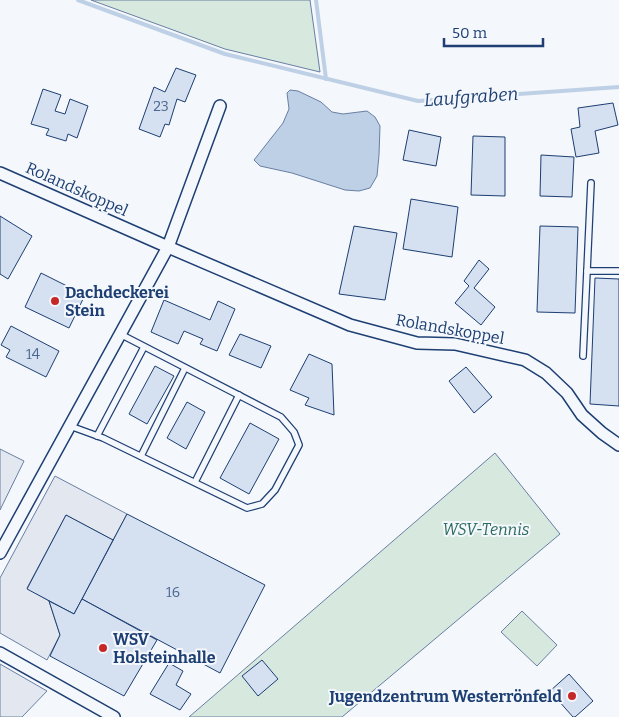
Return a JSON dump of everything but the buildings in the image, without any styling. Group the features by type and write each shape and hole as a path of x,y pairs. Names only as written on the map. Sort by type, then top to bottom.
{"street":[{"path":"0,553 168,247 220,106"},
{"name":"Rolandskoppel","path":"0,173 350,326 417,343 455,344 525,360 546,373 567,393 582,414 602,433 619,445"},
{"path":"0,653 114,717"}],"lane":[{"path":"583,356 591,184"},
{"path":"587,270 619,271"},
{"path":"70,426 142,456 247,508 262,504 275,490 299,445 294,432 282,417 120,334"},
{"path":"96,436 144,346"},
{"path":"142,456 185,368"},
{"path":"195,482 238,395"}],"green space":[{"path":"91,0 310,0 320,72 225,49"},
{"name":"WSV-Tennis","path":"495,453 560,534 342,717 189,717"},
{"path":"522,611 557,645 537,666 501,632"}],"shaded area":[{"path":"0,449 24,461 0,510"},
{"path":"55,476 127,514 113,540 66,515 27,588 49,601 60,635 47,660 0,633 0,578"},
{"path":"0,664 47,691 22,717 0,717"}],"water":[{"path":"290,90 298,91 321,102 332,112 343,114 367,111 375,117 380,126 379,155 377,176 370,188 359,191 345,190 292,173 260,166 254,160 283,123 289,109 287,93"}],"waterway":[{"name":"Laufgraben","path":"78,0 225,54 418,101 619,87"},
{"name":"Laufgraben","path":"316,0 326,79"}],"place":[{"name":"Dachdeckerei Stein","path":"55,301"},
{"name":"WSV Holsteinhalle","path":"103,648"},
{"name":"Jugendzentrum Westerrönfeld","path":"572,696"}]}
